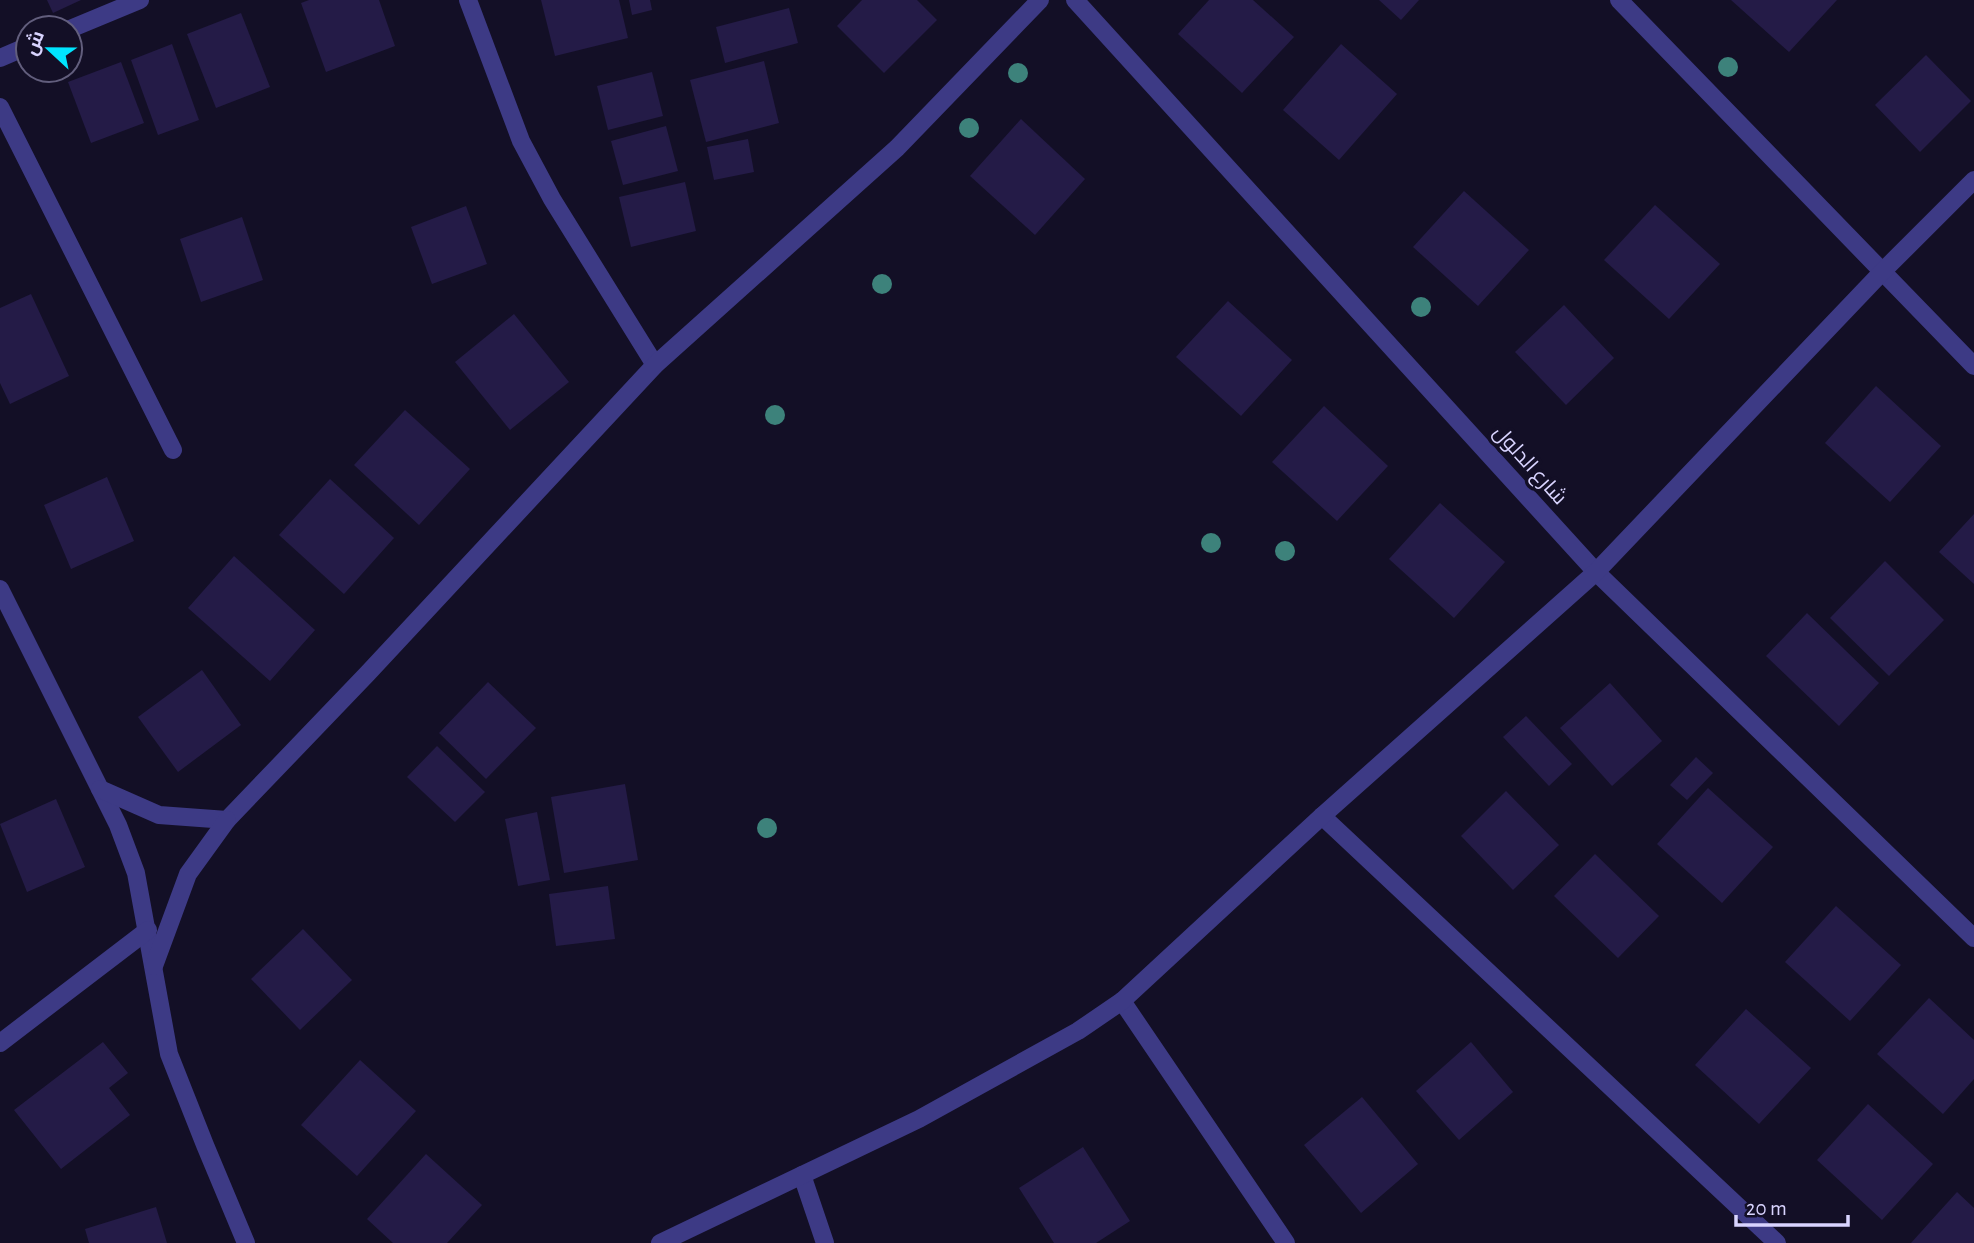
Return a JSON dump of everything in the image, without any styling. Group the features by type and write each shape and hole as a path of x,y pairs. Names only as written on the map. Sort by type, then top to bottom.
{"street":[{"path":"84,23 140,0"},
{"path":"468,0 521,141 552,198 655,365"},
{"path":"154,966 188,874 227,820 655,365 897,148 1041,0"},
{"name":"شارع الدلول","path":"1075,0 1596,572 1974,938"},
{"path":"1619,0 1974,366"},
{"path":"0,107 173,450"},
{"path":"660,1243 919,1119 1078,1031 1122,1001 1322,816 1596,572 1883,271 1974,180"},
{"path":"0,589 118,825 136,873 169,1054 246,1243"},
{"path":"100,789 159,815 227,820"},
{"path":"1322,816 1777,1243"},
{"path":"0,1042 148,930"},
{"path":"1122,1001 1286,1243"},
{"path":"802,1175 825,1243"}],"building":[{"path":"47,0 81,0 53,13"},
{"path":"309,0 379,0 395,46 326,72 301,3"},
{"path":"541,0 619,0 628,38 555,56"},
{"path":"629,0 650,0 652,10 632,15"},
{"path":"862,0 917,0 937,20 884,73 837,26"},
{"path":"1209,0 1253,0 1294,37 1242,93 1178,34"},
{"path":"1379,0 1419,0 1401,20"},
{"path":"1731,0 1837,0 1789,52"},
{"path":"789,8 798,43 725,63 716,27"},
{"path":"241,13 270,87 216,108 187,34"},
{"path":"172,44 199,120 158,135 131,60"},
{"path":"1341,44 1397,94 1339,160 1283,110"},
{"path":"1926,55 1971,101 1920,152 1875,105"},
{"path":"764,61 779,123 706,142 690,80"},
{"path":"121,62 144,123 91,143 69,84 84,84 84,76"},
{"path":"652,72 663,116 608,130 597,86"},
{"path":"1021,119 1085,179 1035,235 970,176"},
{"path":"666,126 678,171 623,185 611,141"},
{"path":"748,139 754,172 714,180 707,147"},
{"path":"685,182 696,231 631,247 619,197"},
{"path":"1464,191 1529,250 1478,306 1413,247"},
{"path":"1655,205 1720,264 1669,319 1604,260"},
{"path":"466,206 487,264 432,284 411,227"},
{"path":"242,217 263,280 201,302 180,239"},
{"path":"31,294 69,376 10,404 0,383 0,308"},
{"path":"1228,301 1292,360 1241,416 1176,357"},
{"path":"1564,305 1614,358 1566,405 1515,352"},
{"path":"514,314 569,382 510,430 455,362"},
{"path":"1876,386 1941,446 1890,502 1825,443"},
{"path":"1324,406 1388,466 1337,521 1272,462"},
{"path":"405,410 470,469 419,525 354,465"},
{"path":"107,477 134,541 71,569 44,505"},
{"path":"330,479 394,538 344,594 279,535"},
{"path":"1440,503 1505,562 1454,618 1389,559"},
{"path":"1974,514 1974,584 1939,552"},
{"path":"234,556 315,630 270,681 188,608"},
{"path":"1885,561 1944,620 1889,676 1830,618"},
{"path":"1807,613 1879,683 1839,726 1766,656"},
{"path":"202,670 241,725 178,772 138,717"},
{"path":"488,682 536,728 486,779 439,733"},
{"path":"1610,683 1662,741 1612,786 1560,728"},
{"path":"1526,716 1572,764 1549,786 1503,737"},
{"path":"437,746 485,792 455,822 407,777"},
{"path":"1696,757 1713,773 1687,800 1670,785"},
{"path":"625,784 638,860 564,873 551,797"},
{"path":"1708,788 1773,847 1722,903 1657,844"},
{"path":"1506,791 1559,845 1513,890 1461,836"},
{"path":"56,799 85,867 27,892 0,824"},
{"path":"537,812 550,880 518,886 505,819"},
{"path":"1595,854 1659,916 1618,958 1554,896"},
{"path":"608,886 615,939 556,946 549,894"},
{"path":"1836,906 1901,965 1850,1021 1785,962"},
{"path":"303,929 352,980 300,1030 251,979"},
{"path":"1929,998 1974,1040 1974,1079 1943,1114 1877,1054"},
{"path":"1746,1009 1811,1068 1759,1124 1695,1065"},
{"path":"103,1042 128,1073 109,1088 130,1115 61,1169 14,1110"},
{"path":"1471,1042 1513,1092 1459,1140 1416,1091"},
{"path":"360,1060 416,1111 357,1176 301,1125"},
{"path":"1362,1097 1418,1164 1361,1213 1304,1145"},
{"path":"1868,1104 1933,1164 1882,1220 1817,1160"},
{"path":"1083,1147 1130,1221 1096,1243 1054,1243 1019,1188"},
{"path":"426,1154 482,1205 447,1243 393,1243 367,1219"},
{"path":"1957,1192 1974,1208 1974,1243 1911,1243"},
{"path":"156,1207 167,1243 89,1243 85,1229"}]}
